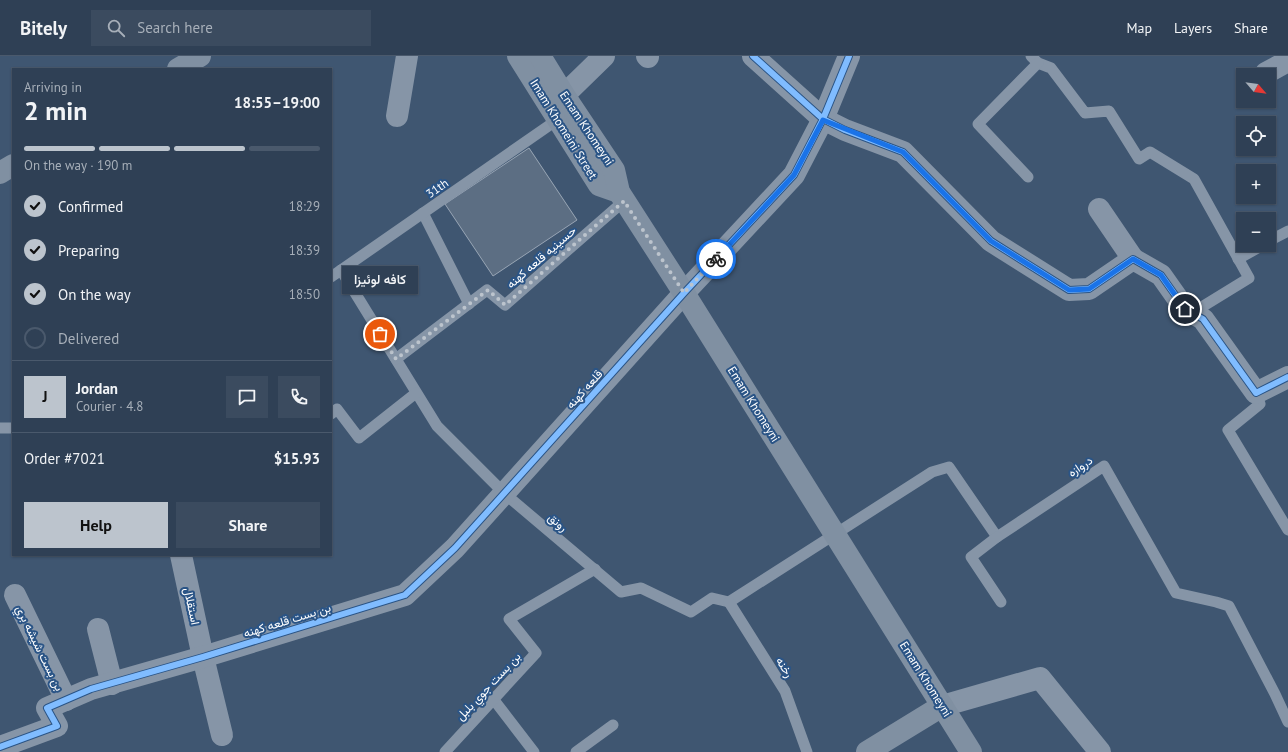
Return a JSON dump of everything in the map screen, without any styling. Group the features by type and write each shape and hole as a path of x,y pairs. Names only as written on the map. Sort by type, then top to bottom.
{"main road":[{"path":"180,68 200,56"},
{"name":"Imam Khomeini Street","path":"518,56 599,185 622,197"},
{"name":"Emam Khomeyni","path":"540,56 614,170 622,197 684,293 971,752"},
{"path":"0,173 12,166"},
{"path":"867,752 942,706"}],"street":[{"path":"397,116 407,56"},
{"path":"564,95 604,56"},
{"path":"753,56 823,120 903,152 991,241 1069,290 1089,289 1133,259"},
{"name":"قلعه کهنه","path":"503,496 684,293 794,175 823,120 848,56"},
{"path":"1275,68 1288,61"},
{"path":"1098,209 1133,259 1161,275 1185,309 1203,319 1256,393 1288,377"},
{"name":"بن بست قلعه کهنه","path":"57,704 91,689 203,658 405,595 455,548 503,496"},
{"name":"استقلال","path":"181,556 203,658 222,735"},
{"name":"بن بست شيشه بري","path":"0,747 57,726 57,704 15,595"},
{"path":"98,629 112,684"},
{"path":"942,706 1040,678 1100,752"}],"lane":[{"path":"1028,177 978,124 1035,60 1051,68 1085,113 1109,110 1139,159 1150,152 1194,179 1249,278 1192,313"},
{"name":"31th","path":"332,276 557,120"},
{"name":"حسينيه قلعه کهنه","path":"396,359 488,290 505,305 622,197"},
{"path":"422,213 469,304"},
{"path":"1276,237 1288,231"},
{"path":"1238,259 1250,252"},
{"name":"رونق","path":"341,270 437,426 503,496 595,569 621,592 641,588 691,612 712,598 728,602"},
{"path":"332,413 337,409 359,438 416,393"},
{"path":"1256,393 1260,404 1228,430 1288,530"},
{"path":"0,428 12,428"},
{"name":"دروازه","path":"997,537 1104,466 1176,593 1229,606 1288,722"},
{"path":"728,602 932,472 949,467 997,537 971,558 1001,602"},
{"name":"بن بست جوي بلبل","path":"444,752 494,700 536,653 509,619 595,569"},
{"name":"رخنه","path":"728,602 785,691 807,752"},
{"path":"494,700 534,752"},
{"path":"576,752 613,725"}],"building":[{"path":"529,148 577,220 493,276 445,204"}],"cycle path":[{"path":"753,56 823,119 845,130 903,152 991,241 1069,290 1089,289 1133,259 1161,275 1185,309 1203,319 1256,393 1288,377"},
{"path":"0,747 57,726 47,708 91,689 203,657 405,595 455,548 684,293 794,175 823,119 849,56"}],"way so far":[{"path":"380,334 396,359 488,290 505,305 624,201 684,293 716,259"}],"place":[{"name":"کافه لوئیزا","path":"380,334"}],"route":[{"path":"716,259 794,175 823,120 903,152 991,241 1069,290 1089,289 1133,259 1161,275 1185,309"}]}
